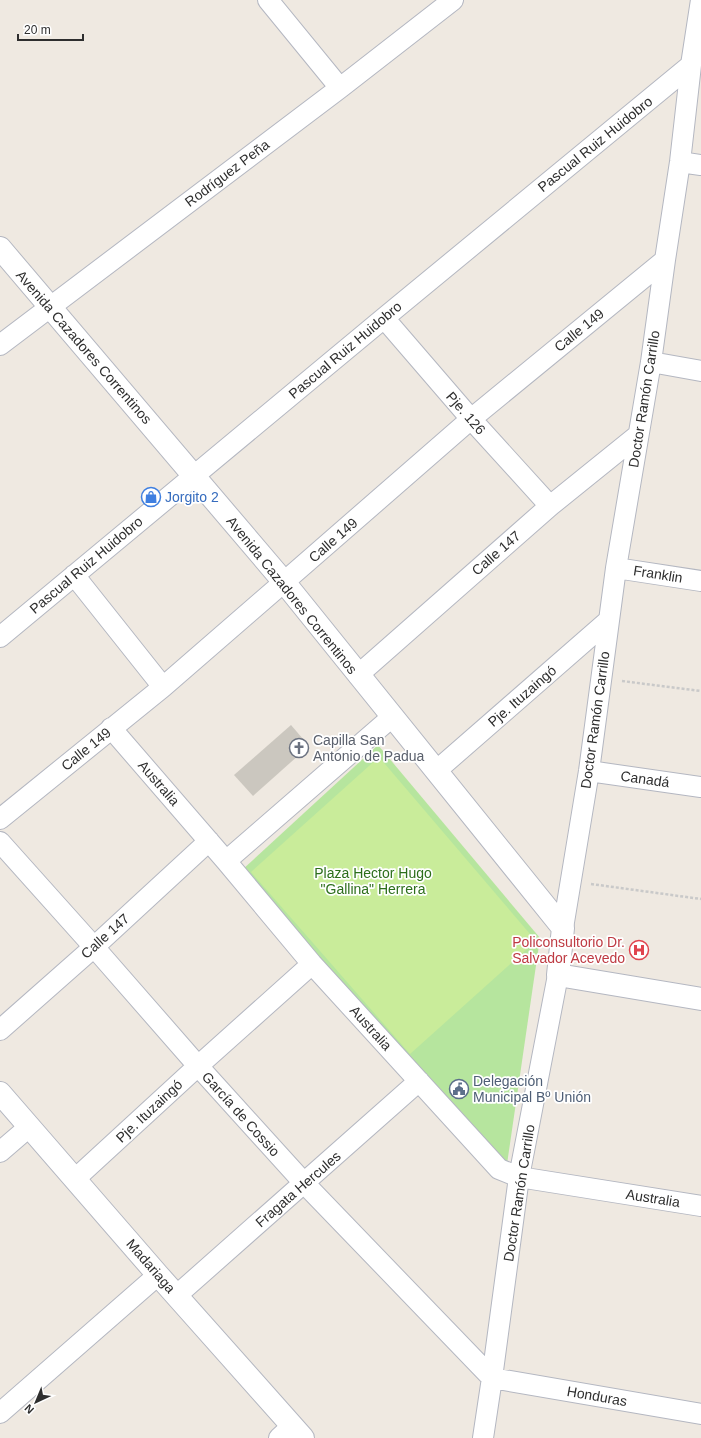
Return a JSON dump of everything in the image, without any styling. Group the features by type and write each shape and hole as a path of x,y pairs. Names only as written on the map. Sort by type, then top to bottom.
{"street":[{"path":"268,0 340,88"},
{"name":"Rodríguez Peña","path":"0,345 340,88 453,0"},
{"name":"Doctor Ramón Carrillo","path":"482,1438 492,1378 519,1178 558,975 563,928 589,771 616,568 651,362 680,162 691,65 701,0"},
{"name":"Pascual Ruiz Huidobro","path":"0,637 691,65"},
{"path":"680,162 701,165"},
{"name":"Avenida Cazadores Correntinos","path":"0,248 284,582 563,928"},
{"name":"Calle 149","path":"0,819 163,687 471,419 665,260"},
{"name":"Pje. 126","path":"384,318 471,419 550,506"},
{"path":"651,362 701,371"},
{"name":"Calle 147","path":"358,675 550,506 638,435"},
{"name":"Franklin","path":"616,568 701,581"},
{"path":"74,575 163,687"},
{"name":"Pje. Ituzaingó","path":"436,771 609,620"},
{"path":"226,861 392,717"},
{"name":"Australia","path":"111,728 209,841 312,964 499,1169 519,1178 701,1206"},
{"name":"Canadá","path":"589,771 701,787"},
{"name":"Calle 147","path":"0,1030 94,947 209,841"},
{"name":"García de Cossio","path":"0,842 198,1066 304,1183 492,1378"},
{"name":"Pje. Ituzaingó","path":"75,1179 312,964"},
{"path":"558,975 701,999"},
{"name":"Fragata Hercules","path":"176,1296 419,1081"},
{"name":"Madariaga","path":"0,1093 176,1296 291,1434"},
{"path":"0,1152 29,1127"},
{"path":"0,1413 158,1275"},
{"name":"Honduras","path":"492,1378 701,1414"}],"path":[{"path":"601,678 701,691"},
{"path":"571,881 701,899"}],"green space":[{"name":"Plaza Hector Hugo \"Gallina\" Herrera","path":"378,745 540,938 507,1164 499,1161 242,870"},
{"name":"Plaza Hector Hugo \"Gallina\" Herrera","path":"379,757 536,941 410,1054 251,872"}],"building":[{"name":"Capilla San Antonio de Padua","path":"291,725 309,746 253,796 234,775"}],"place":[{"name":"Jorgito 2","path":"151,497"},
{"name":"Capilla San Antonio de Padua","path":"299,748"},
{"name":"Policonsultorio Dr. Salvador Acevedo","path":"639,950"},
{"name":"Delegación Municipal Bº Unión","path":"459,1089"}]}
